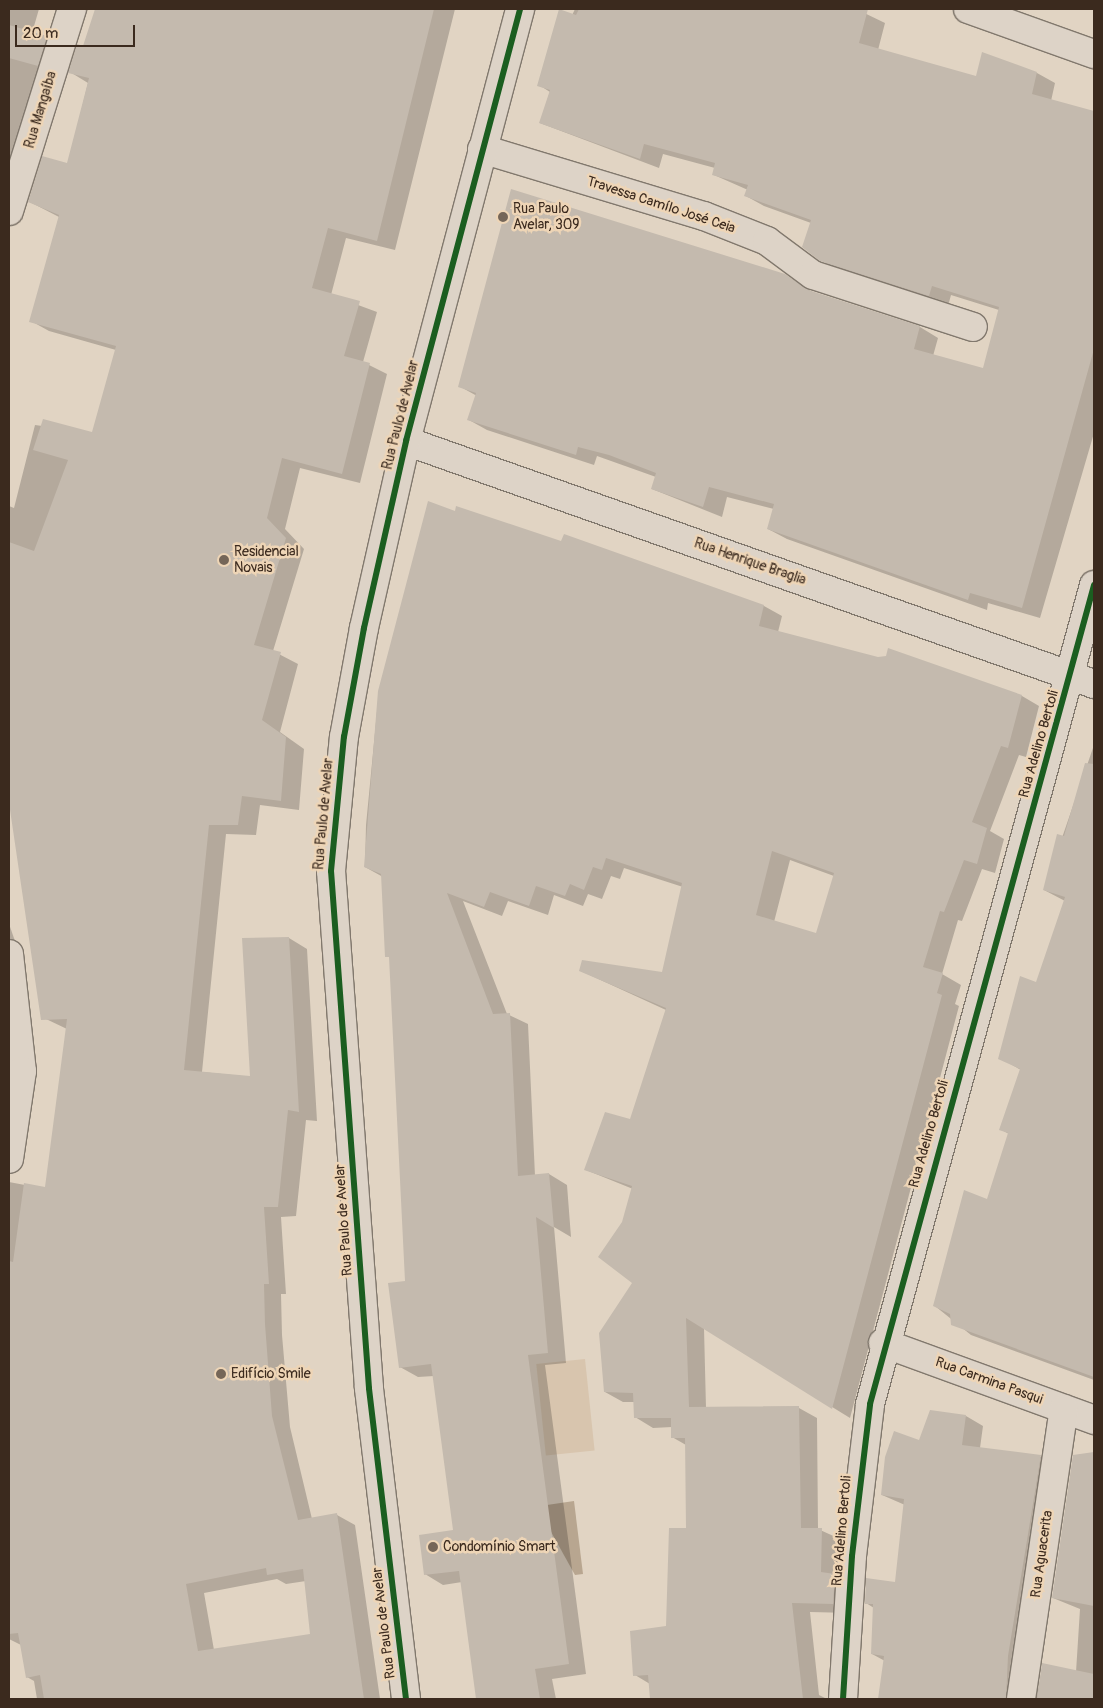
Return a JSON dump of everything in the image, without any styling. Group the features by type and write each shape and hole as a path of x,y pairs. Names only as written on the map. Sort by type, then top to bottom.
{"street":[{"name":"Rua Mangaíba","path":"9,211 72,9"},
{"name":"Rua Paulo de Avelar","path":"406,1699 368,1388 331,871 344,737 406,441 520,9"},
{"path":"968,9 1094,54"},
{"name":"Travessa Camílo José Ceia","path":"482,149 704,216 767,241 813,275 973,327"},
{"name":"Rua Henrique Braglia","path":"406,441 1082,680"},
{"name":"Rua Adelino Bertoli","path":"843,1699 862,1451 883,1344 1082,680 1094,585"},
{"path":"9,954 22,1071 9,1159"},
{"name":"Rua Carmina Pasqui","path":"883,1344 1094,1420"},
{"name":"Rua Aguacerita","path":"1021,1699 1064,1409"}],"shaded area":[{"path":"585,1359 595,1450 546,1456 536,1364"},
{"path":"574,1501 583,1574 575,1575 550,1530 547,1505"}],"building":[{"path":"95,9 434,9 377,241 328,228 312,288 360,301 344,356 370,363 342,474 282,458 267,518 286,538 254,645 281,652 262,720 286,737 281,801 242,796 238,825 209,825 184,1070 250,1076 242,938 289,937 299,1112 288,1110 278,1207 264,1207 269,1284 264,1284 265,1324 272,1416 298,1520 337,1513 364,1699 44,1699 40,1675 26,1678 18,1633 9,1634 9,1261 13,1262 24,1183 45,1187 67,1019 41,1020 9,803 9,542 34,551 68,460 33,450 43,419 92,432 116,346 29,322 59,215 28,202 42,156 67,163 89,78 68,73 77,44 83,46","holes":["266,1568 267,1575 303,1569 310,1634 198,1651 186,1584"]},
{"path":"559,9 576,15 579,9 868,9 859,43 976,76 982,52 1037,72 1032,94 1094,111 1094,349 1022,608 970,593 968,600 767,529 774,504 709,487 703,507 651,489 656,473 609,455 578,447 576,455 467,420 476,393 458,387 511,189 785,274 808,290 920,326 914,349 983,368 999,307 932,286 929,296 820,261 802,247 811,220 744,196 748,185 712,175 715,163 644,144 640,159 539,123 550,90 537,86"},
{"path":"9,25 47,36 38,66 9,58"},
{"path":"428,501 455,511 456,506 561,541 564,534 764,605 759,626 878,657 886,656 888,648 1022,695 1008,748 1001,746 972,822 987,828 977,864 964,860 944,912 940,911 923,967 943,973 937,993 942,995 832,1409 686,1318 689,1407 799,1406 801,1528 822,1528 821,1572 835,1574 833,1604 792,1603 803,1699 650,1699 648,1675 633,1676 630,1631 666,1626 669,1528 686,1528 685,1438 671,1438 671,1418 634,1418 633,1393 604,1392 599,1333 632,1283 598,1257 622,1222 632,1186 584,1170 605,1112 630,1119 666,1008 579,971 582,960 662,972 682,883 606,858 602,870 593,867 584,890 570,884 565,896 536,886 529,906 490,892 484,907 447,893 493,1014 510,1013 518,1176 549,1173 554,1228 536,1217 548,1353 528,1355 569,1664 535,1669 540,1699 476,1699 459,1571 424,1575 419,1535 453,1530 431,1364 399,1368 388,1283 405,1281 389,957 385,957 381,874 364,867 378,691","holes":["772,851 834,873 816,933 756,915"]},
{"path":"1085,763 1094,764 1094,1377 951,1325 950,1314 933,1306 964,1190 987,1199 1008,1133 999,1130 1020,1069 998,1059 1020,976 1036,982 1065,897 1043,890 1057,834 1064,836"},
{"path":"930,1410 966,1415 962,1445 1041,1455 1008,1656 1006,1699 878,1699 884,1656 871,1654 873,1604 865,1604 866,1578 895,1582 904,1499 881,1495 885,1457 894,1431 919,1440"},
{"path":"1094,1452 1094,1606 1052,1598 1073,1455"},
{"path":"1042,1663 1094,1674 1094,1699 1037,1699"}],"cycle path":[{"path":"406,1699 369,1388 331,871 344,737 364,628 406,441 520,9"},
{"path":"843,1699 852,1556 870,1404 1094,585"}],"place":[{"name":"Rua Paulo Avelar, 309","path":"503,217"},
{"name":"Residencial Novais","path":"224,560"},
{"name":"Edifício Smile","path":"221,1374"},
{"name":"Condomínio Smart","path":"433,1547"}]}
